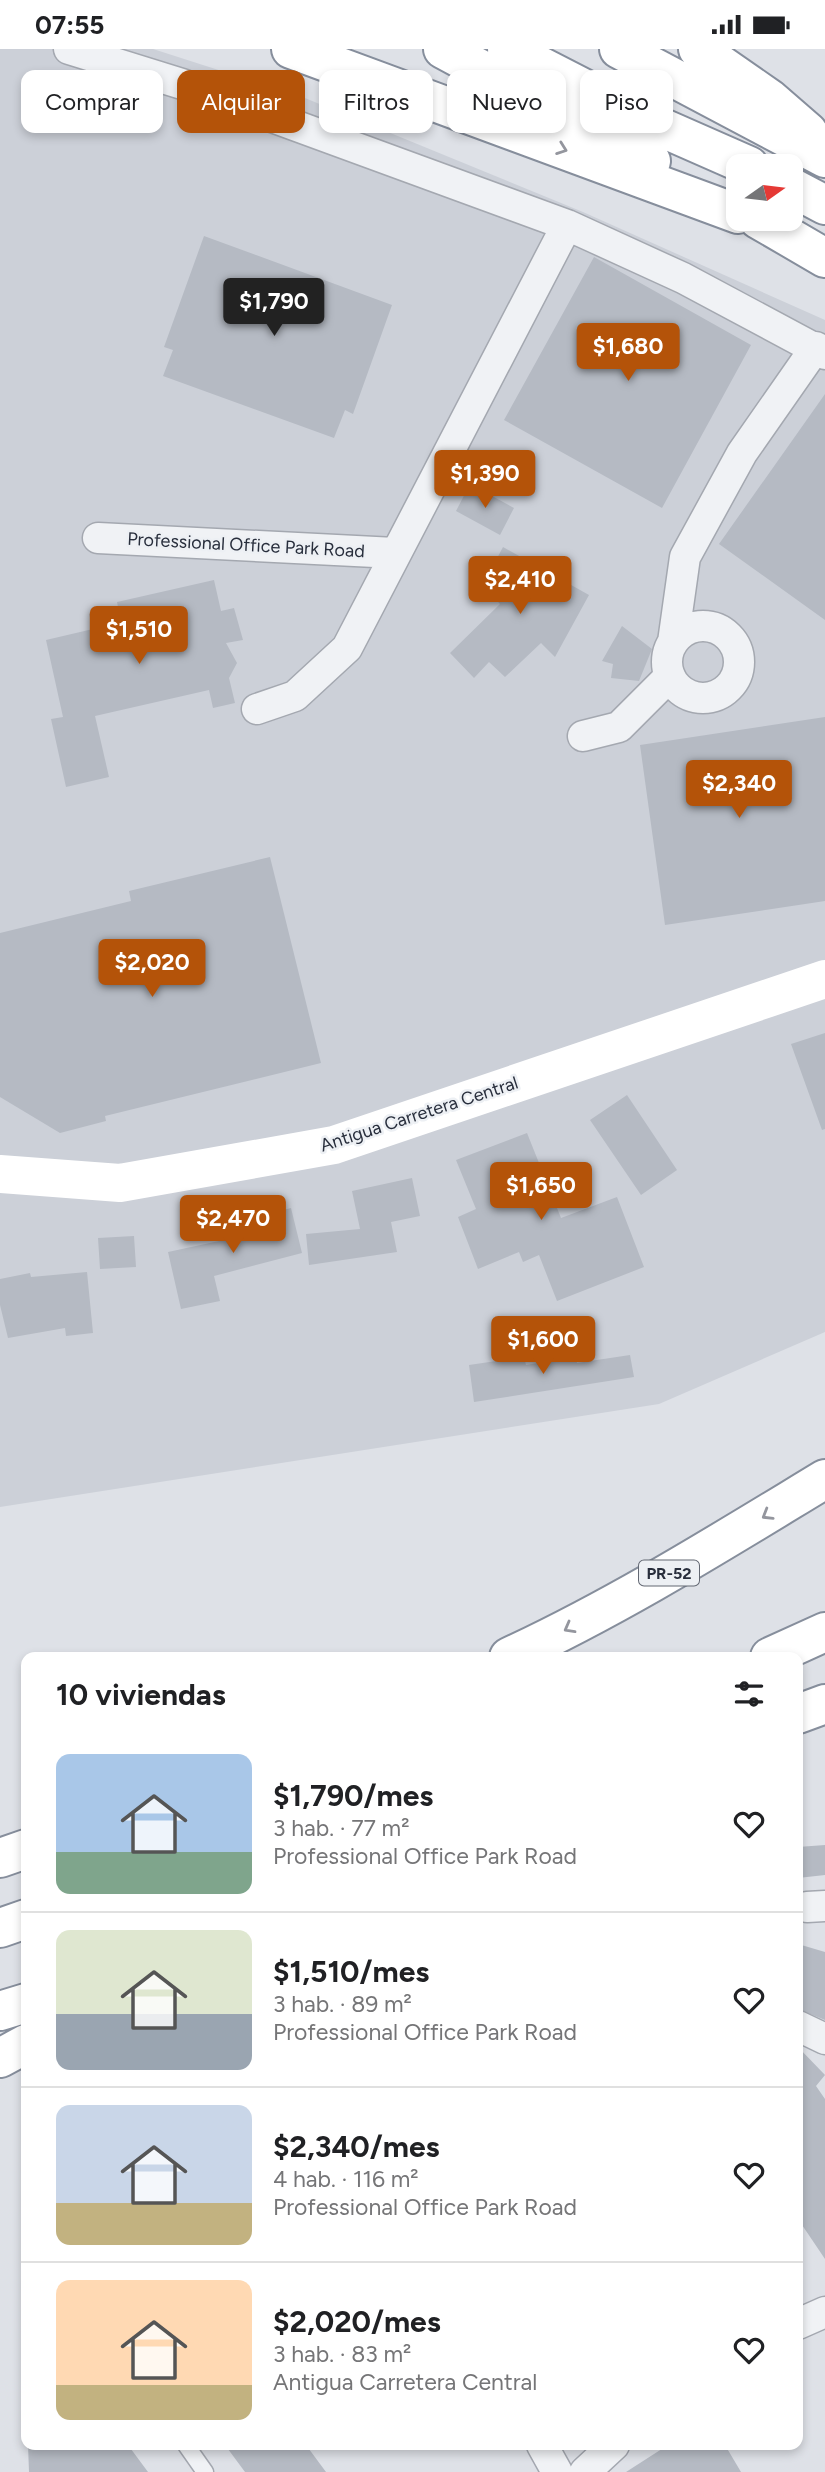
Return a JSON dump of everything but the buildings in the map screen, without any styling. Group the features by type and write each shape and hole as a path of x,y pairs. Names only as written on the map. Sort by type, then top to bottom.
{"main road":[{"path":"291,49 726,208"},
{"path":"443,49 726,202"},
{"path":"507,49 649,122 726,155"},
{"path":"536,49 710,148"},
{"path":"619,49 825,158"},
{"path":"698,49 770,99 825,147"},
{"path":"803,193 825,205"},
{"path":"777,231 825,258"},
{"name":"Antigua Carretera Central","path":"0,1174 120,1182 334,1145 825,979"},
{"name":"PR-52","path":"520,1652 558,1635 684,1564 825,1479"},
{"path":"781,1652 825,1632"},
{"path":"803,1712 825,1703"},
{"path":"0,1859 21,1851"},
{"path":"0,1928 21,1921"},
{"path":"0,2011 21,2005"},
{"path":"0,2058 21,2047"}],"street":[{"path":"69,49 182,84 567,225 682,278 821,351 742,453 685,557 673,642 667,665 670,676 685,693 708,698 729,688 740,665 734,642 715,627 690,627 673,642"},
{"name":"Professional Office Park Road","path":"257,709 295,696 347,648 567,225"},
{"name":"Professional Office Park Road","path":"97,538 395,553"},
{"path":"583,736 619,727 670,676"},
{"path":"803,2028 825,2039"},
{"path":"803,2322 825,2312"},
{"path":"545,2450 557,2472"},
{"path":"584,2472 608,2450"}],"lane":[{"path":"190,2450 205,2472"}],"shaded area":[{"path":"0,49 153,49 219,70 177,70 177,133 305,133 305,98 319,104 319,133 390,133 583,212 825,320 825,1332 659,1404 0,1507"}]}
